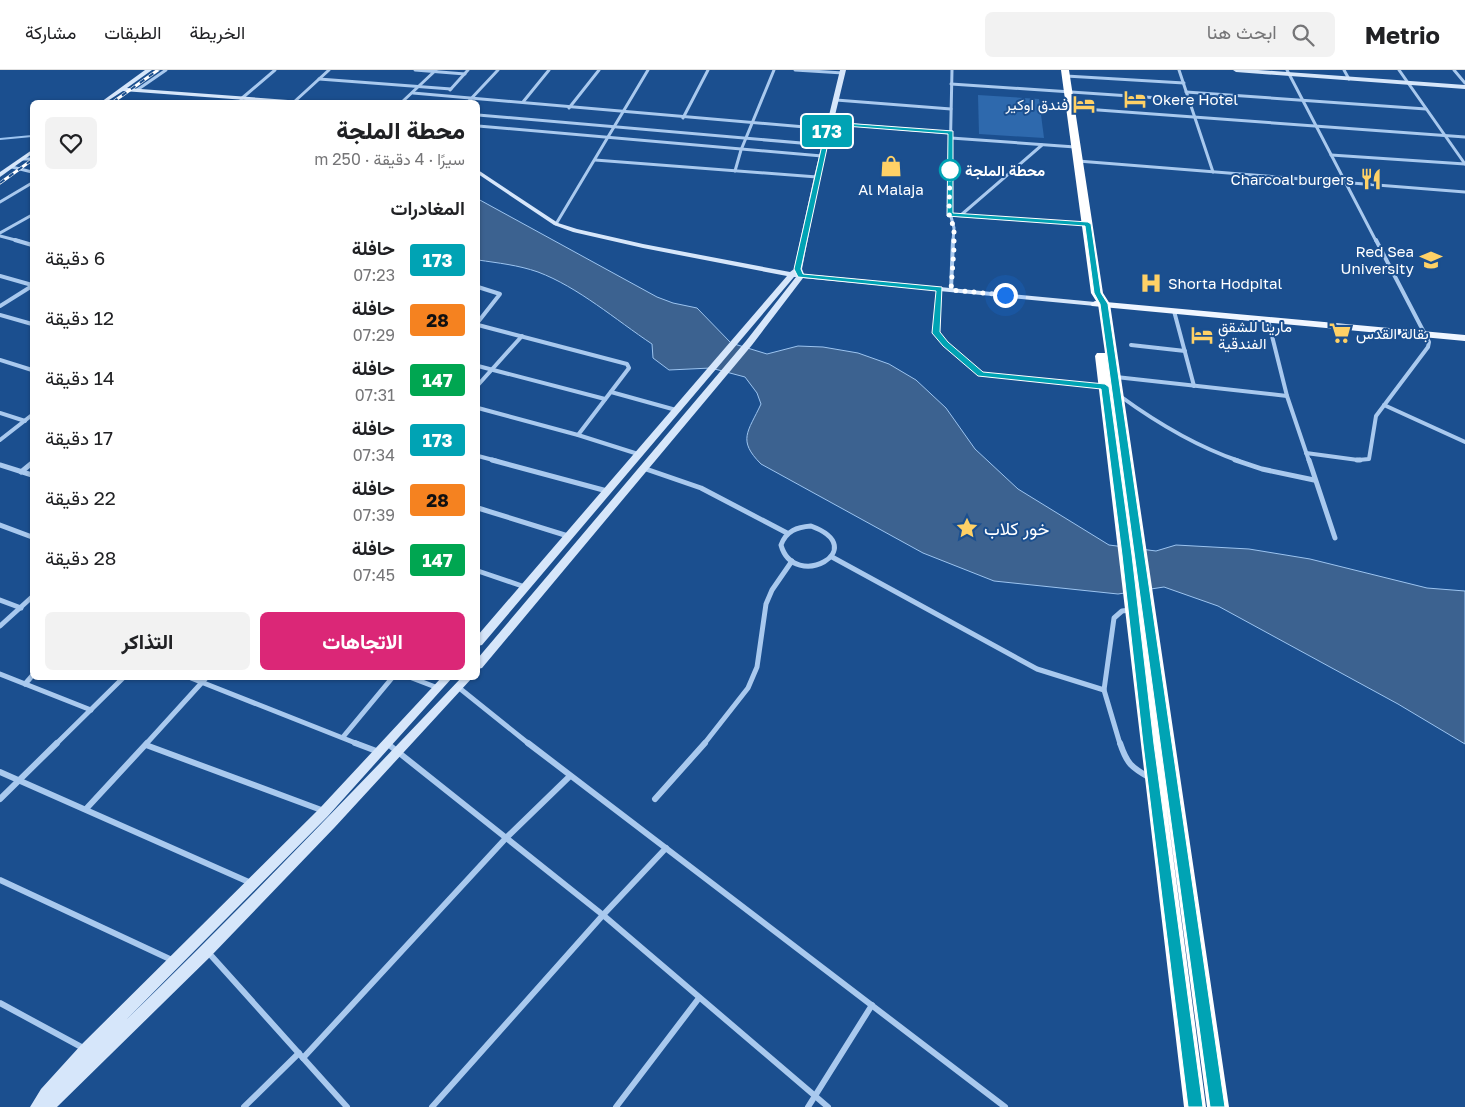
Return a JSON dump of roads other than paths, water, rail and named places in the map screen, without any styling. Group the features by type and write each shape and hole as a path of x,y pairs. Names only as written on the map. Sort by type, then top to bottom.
{"highway":[{"path":"1065,73 1099,302 1117,394 1118,448"},
{"path":"1099,302 1105,387 1118,448 1131,540 1152,779 1196,1107"},
{"path":"1137,606 1218,1107"}],"main road":[{"path":"1099,302 1174,311 1465,338"}],"street":[{"path":"106,100 149,70"},
{"path":"137,90 166,70"},
{"path":"241,99 275,70"},
{"path":"296,100 329,70"},
{"path":"415,70 464,74"},
{"path":"444,96 468,70"},
{"path":"471,100 498,70"},
{"path":"523,102 549,70"},
{"path":"569,108 599,70"},
{"path":"556,224 648,70"},
{"path":"683,118 708,70"},
{"path":"735,171 751,123 774,70"},
{"path":"480,663 749,343 797,273 824,145 843,71 796,70"},
{"path":"951,290 954,228 949,214 952,70"},
{"path":"1179,70 1213,172"},
{"path":"1236,70 1288,72 1407,83 1465,85"},
{"path":"1344,70 1349,79"},
{"path":"1398,70 1465,164"},
{"path":"1454,70 1465,85"},
{"path":"404,100 435,71"},
{"path":"1288,72 1427,335 1428,347 1376,416 1369,460 1306,453"},
{"path":"1065,73 1184,83"},
{"path":"319,79 451,89"},
{"path":"952,84 1189,100"},
{"path":"122,89 257,100"},
{"path":"1186,92 1426,109"},
{"path":"412,93 683,118 951,133"},
{"path":"836,100 951,109"},
{"path":"1071,108 1465,137"},
{"path":"480,115 824,145"},
{"path":"480,126 607,139 822,156"},
{"path":"951,138 1075,147"},
{"path":"961,215 1042,145"},
{"path":"0,175 30,154"},
{"path":"1331,155 1465,164"},
{"path":"23,159 30,159"},
{"path":"595,160 817,177"},
{"path":"1078,161 1465,192"},
{"path":"12,167 30,172"},
{"path":"480,173 556,224 575,231 652,248 797,273 940,289 1099,302"},
{"path":"0,202 30,184"},
{"path":"949,214 1088,224"},
{"path":"0,235 30,216"},
{"path":"0,235 30,244"},
{"path":"480,636 525,587 737,339 797,273"},
{"path":"0,276 30,284"},
{"path":"0,306 30,286"},
{"path":"480,288 500,294 480,320"},
{"path":"940,289 936,333 980,374 1105,387"},
{"path":"1174,311 1194,386"},
{"path":"0,315 30,322"},
{"path":"1268,320 1287,396 1335,538"},
{"path":"480,324 627,364 629,368 578,435"},
{"path":"480,383 522,336"},
{"path":"1132,346 1185,351"},
{"path":"0,360 30,369"},
{"path":"480,367 605,399"},
{"path":"1114,377 1287,396"},
{"path":"611,392 676,410"},
{"path":"1117,394 1153,421 1209,449 1267,471 1314,480"},
{"path":"1384,405 1465,442"},
{"path":"480,409 578,435 638,454"},
{"path":"0,413 25,421"},
{"path":"0,440 30,417"},
{"path":"480,457 607,492"},
{"path":"0,465 30,474"},
{"path":"21,472 30,465"},
{"path":"643,467 701,488 787,533"},
{"path":"480,509 568,536"},
{"path":"0,525 30,535"},
{"path":"802,526 811,526 827,532 836,544 836,551 832,557 825,563 814,566 802,566 792,561 782,551 781,544 787,533 802,526"},
{"path":"832,557 1037,669 1104,690"},
{"path":"656,800 714,733 748,688 757,667 766,604 772,590 792,561"},
{"path":"480,572 525,587"},
{"path":"0,626 30,599"},
{"path":"0,600 21,608"},
{"path":"1137,606 1122,611 1114,618 1104,690 1125,759 1132,768 1152,779"},
{"path":"0,674 91,710"},
{"path":"25,684 30,678"},
{"path":"0,799 121,680"},
{"path":"86,809 203,680"},
{"path":"206,680 343,737 398,753 603,915 828,1107"},
{"path":"343,737 390,680"},
{"path":"417,680 438,688"},
{"path":"38,1107 46,1094 86,1050 324,812 445,680"},
{"path":"47,1107 206,951 398,753 463,682 570,776 1005,1107"},
{"path":"146,745 324,812"},
{"path":"0,772 253,884"},
{"path":"244,1107 301,1056 506,838 570,776"},
{"path":"432,1107 603,915 666,848"},
{"path":"0,880 175,961"},
{"path":"206,951 347,1107"},
{"path":"616,1107 699,998"},
{"path":"0,1003 86,1050"},
{"path":"808,1107 872,1005"}],"waterway":[{"path":"0,139 30,136"}],"railway":[{"path":"116,100 158,70"},
{"path":"0,183 30,161"}],"place":[{"name":"Okere Hotel","path":"1135,99"},
{"name":"فندق اوكير","path":"1084,104"},
{"name":"Al Malaja","path":"891,166"},
{"name":"محطة الملجة","path":"950,170"},
{"name":"Charcoal burgers","path":"1371,179"},
{"name":"Red Sea University","path":"1431,260"},
{"name":"Shorta Hodpital","path":"1151,283"},
{"name":"بقالة القدس","path":"1340,333"},
{"name":"مارينا للشقق الفندقية","path":"1202,335"},
{"name":"خور كلاب","path":"967,528"}]}
